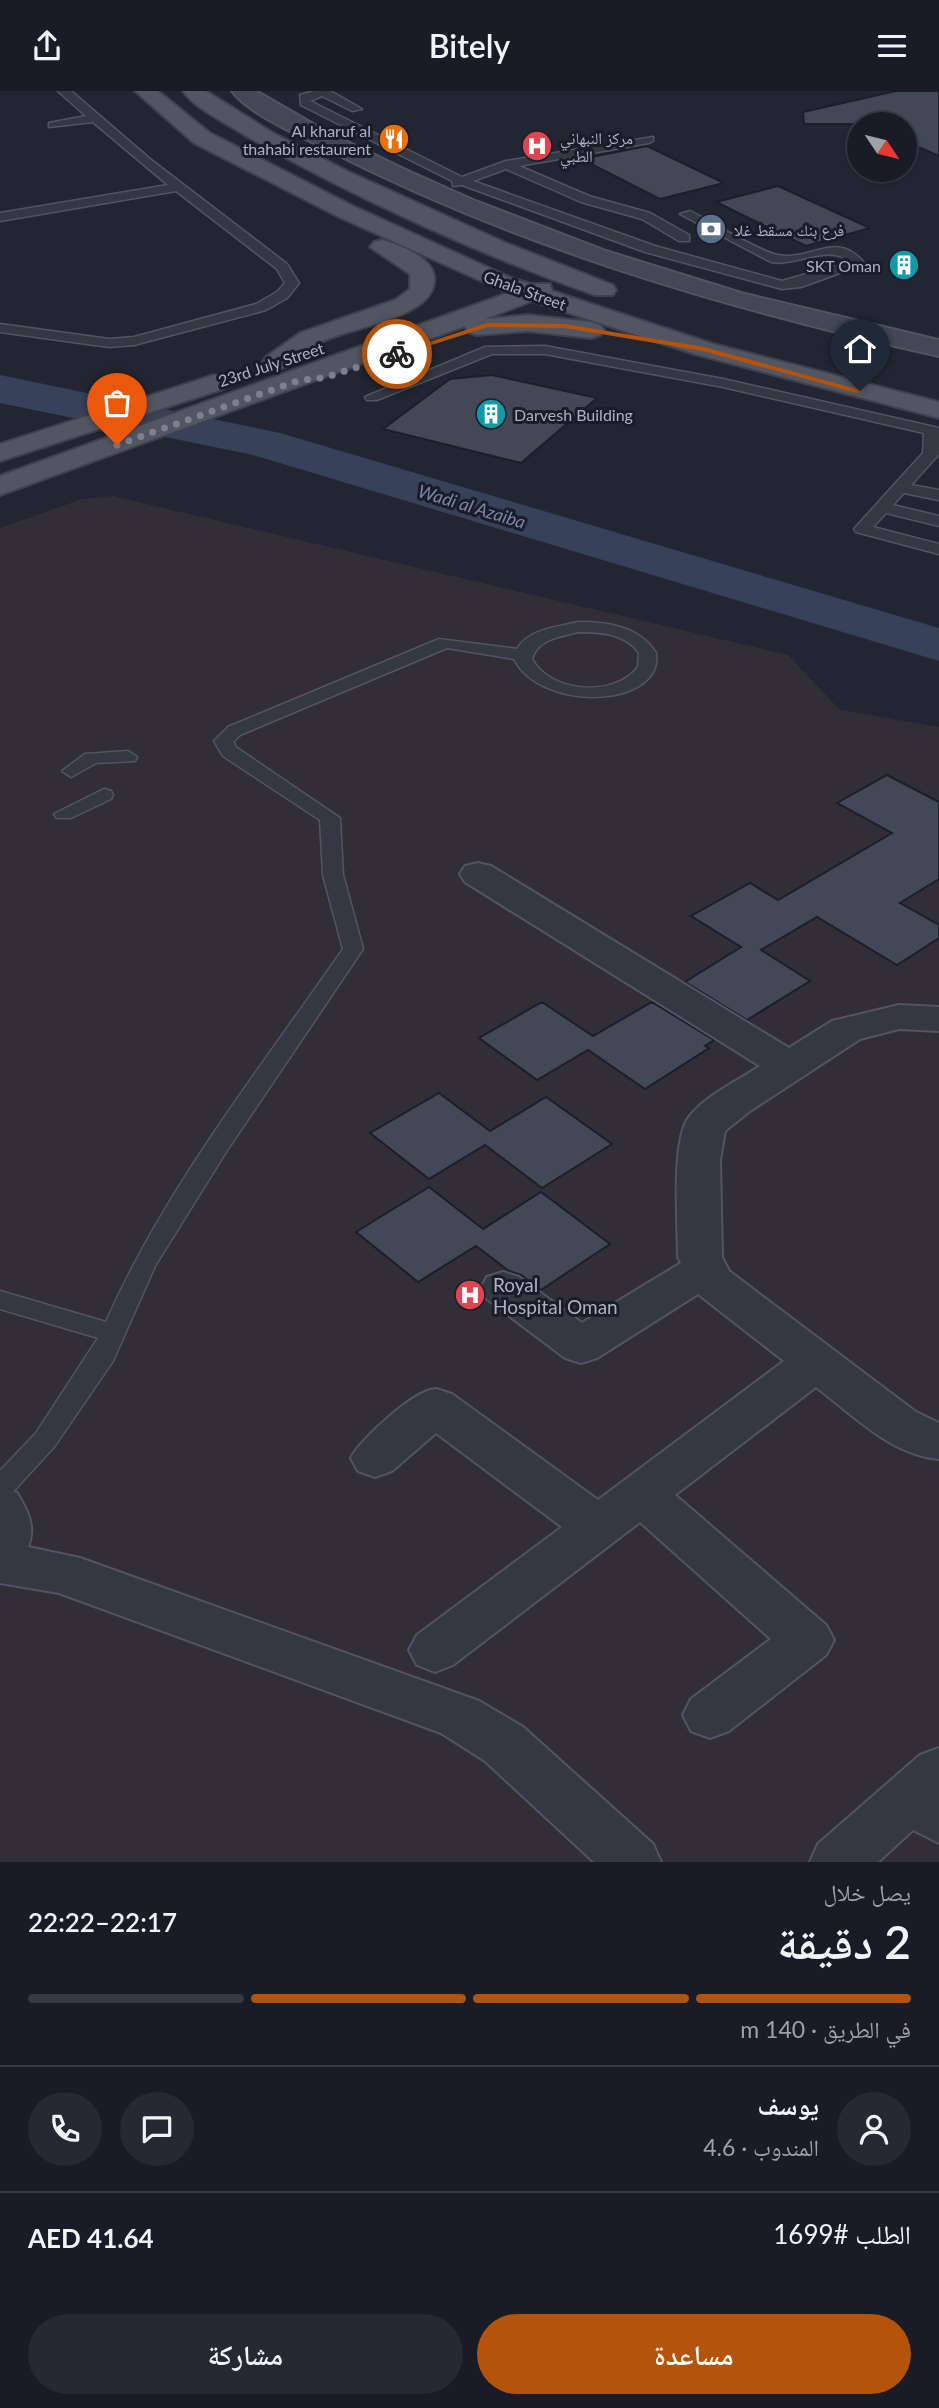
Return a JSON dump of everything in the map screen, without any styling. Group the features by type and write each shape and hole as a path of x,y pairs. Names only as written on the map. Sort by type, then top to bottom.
{"main road":[{"name":"Ghala Street","path":"145,91 202,138 346,212 502,283 704,349 886,398 936,424"},
{"name":"Ghala Street","path":"193,91 246,126 307,160 538,267 658,308"},
{"path":"202,138 259,185 407,259 422,272 422,291 404,305 309,338 275,363"},
{"name":"23rd July Street","path":"0,453 275,363 502,283 538,267"},
{"name":"23rd July Street","path":"7,483 297,381 531,293 566,277"},
{"path":"297,381 327,377 472,328 509,323 565,326 704,349"},
{"path":"800,348 939,385"},
{"path":"886,398 902,424"}],"street":[{"path":"242,91 319,137 432,191 577,251 849,329 939,348"},
{"path":"478,874 789,1066"},
{"path":"939,1019 898,1017 846,1030 735,1101 705,1125 699,1160 700,1257 711,1281 899,1425 929,1440 939,1441"},
{"path":"503,1288 581,1346 705,1269"},
{"path":"435,1650 816,1362"},
{"path":"375,1458 435,1407 598,1527"},
{"path":"641,1495 808,1640 710,1715"},
{"path":"0,1507 8,1521 8,1535 0,1553"},
{"path":"0,1563 62,1573 460,1717 503,1744 633,1862"},
{"path":"838,1862 930,1795"}],"lane":[{"path":"0,328 99,342 134,341 261,307 282,295 292,283 282,267 179,187 64,91"},
{"path":"356,109 323,92 304,97 305,103 461,181 650,249 782,285 796,284 858,264 849,255 834,251 789,261 776,259 710,229 686,214"},
{"path":"53,125 97,118"},
{"path":"432,191 506,165 649,139"},
{"path":"506,165 585,198 646,216 684,238"},
{"path":"0,217 179,187"},
{"path":"614,262 710,229"},
{"path":"372,397 490,350 545,350 723,383 902,424 936,424 935,455 900,487 862,529 939,549"},
{"path":"900,487 939,495"},
{"path":"882,507 939,521"},
{"path":"599,627 635,639 646,649 650,661 646,671 636,681 602,692 582,692 544,684 530,675 523,666 522,655 527,645 557,629 599,627"},
{"path":"0,1489 45,1440 104,1354 143,1265 218,1147 353,949 333,875 330,818 230,752 223,741 234,730 445,643 522,655"},
{"path":"71,771 92,758 128,757"},
{"path":"64,814 104,795"},
{"path":"0,1300 112,1333"}],"shaded area":[{"name":"Royal Hospital Oman","path":"113,496 788,655 840,710 939,727 939,1862 0,1862 0,528 82,499"}],"building":[{"path":"896,91 939,91 939,156 917,146 917,112 847,112 847,124 804,124 803,112"},
{"path":"647,146 724,183 660,199 581,159"},
{"path":"778,186 870,228 806,246 716,202"},
{"name":"Darvesh Building","path":"492,375 597,398 521,463 383,429 450,379"},
{"path":"887,775 939,802 939,879 900,903 939,925 939,938 897,965 817,917 761,950 810,981 747,1020 685,982 741,947 691,916 750,883 778,900 892,833 837,803"},
{"path":"542,1002 593,1036 652,1002 714,1040 705,1046 709,1048 645,1089 588,1050 537,1080 479,1038"},
{"path":"439,1093 490,1131 546,1097 612,1144 542,1188 485,1145 429,1179 370,1133"},
{"path":"429,1187 483,1229 541,1192 610,1244 541,1290 521,1275 509,1271 476,1246 418,1282 356,1232"}],"waterway":[{"name":"Wadi al Azaiba","path":"0,389 263,443 939,645"}],"way so far":[{"path":"117,445 297,381 327,377 397,354"}],"place":[{"name":"Al kharuf al thahabi restaurent","path":"394,139"},
{"name":"مركز النبهاني الطبي","path":"537,146"},
{"name":"فرع بنك مسقط غلا","path":"711,229"},
{"name":"SKT Oman","path":"904,265"},
{"name":"Darvesh Building","path":"491,414"},
{"name":"Royal Hospital Oman","path":"470,1295"}],"route":[{"path":"397,354 487,325 527,323 565,326 704,349 860,391"}]}
